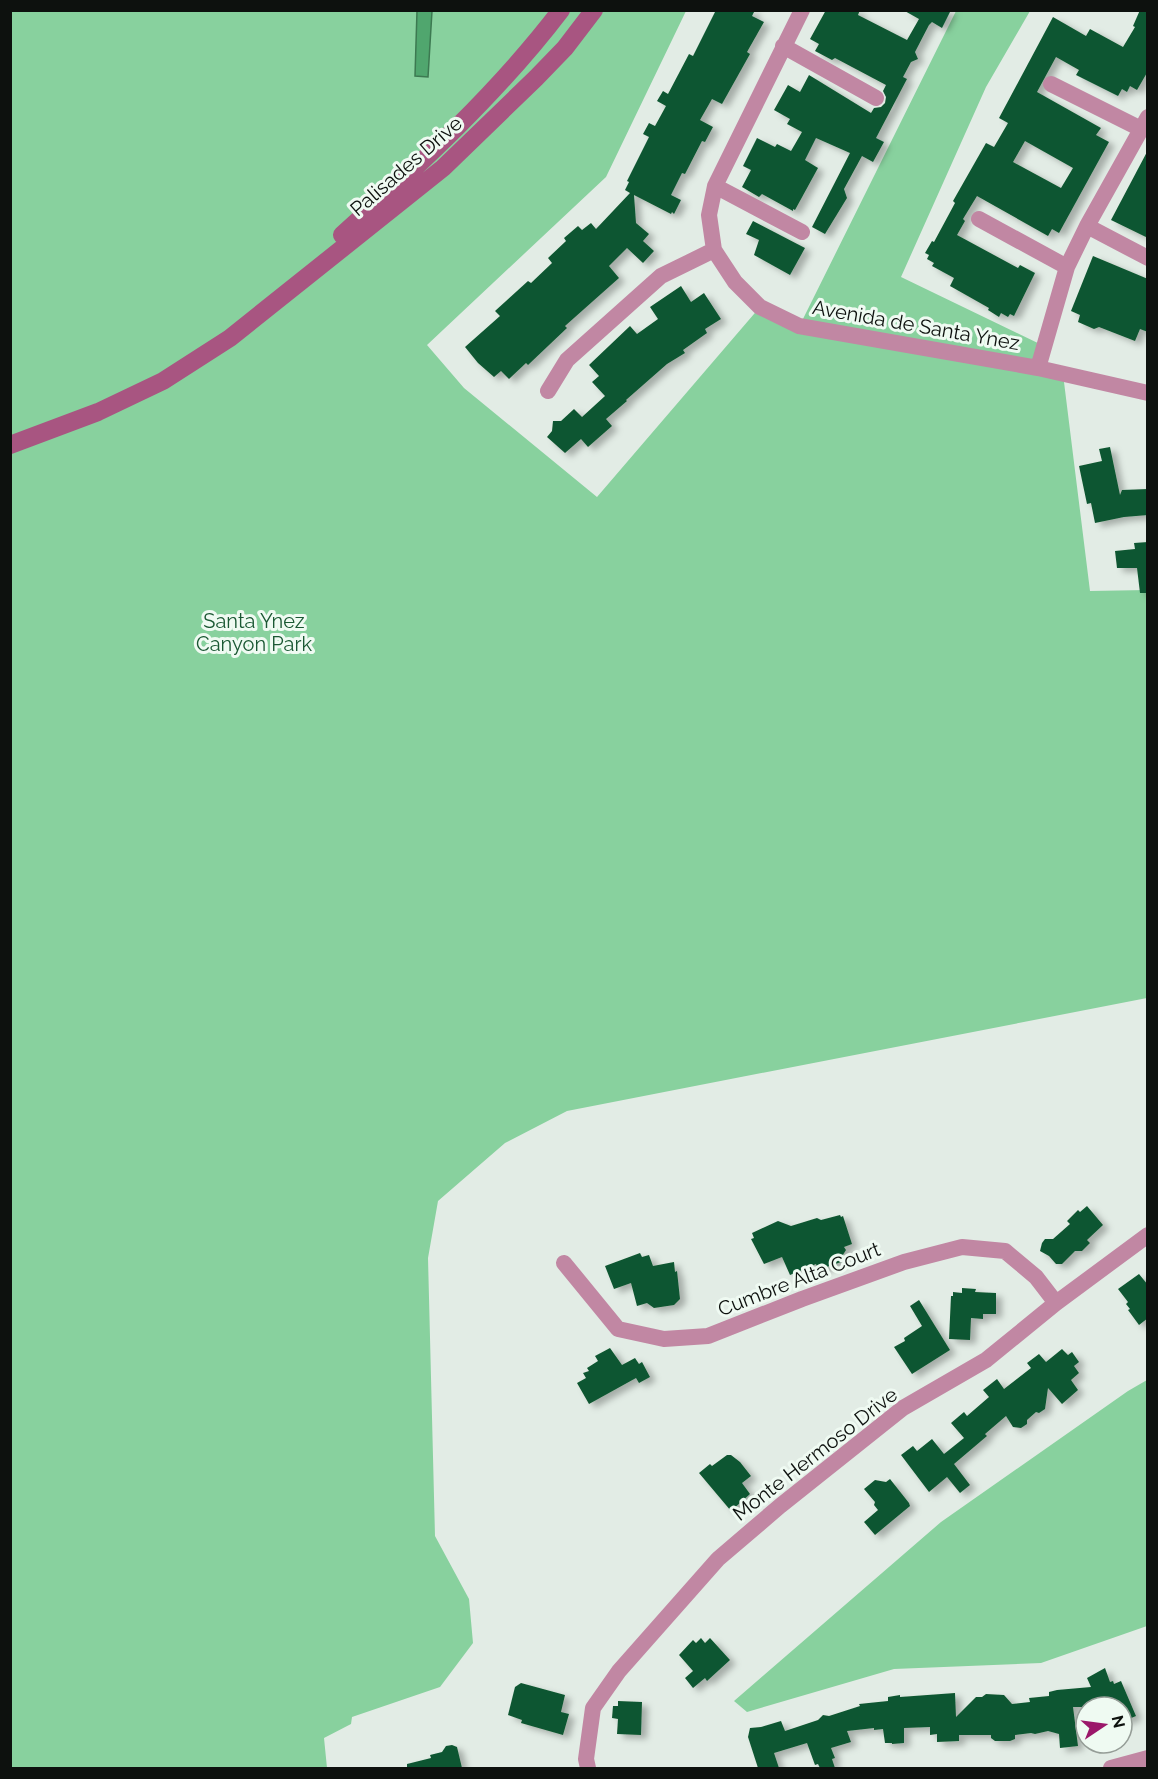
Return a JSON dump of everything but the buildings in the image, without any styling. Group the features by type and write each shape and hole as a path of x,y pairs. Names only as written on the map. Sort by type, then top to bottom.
{"street":[{"name":"Palisades Drive","path":"230,338 396,186 504,78 535,44 561,10"},
{"name":"Palisades Drive","path":"10,445 98,412 163,381 230,338 443,168 551,63 594,10"},
{"name":"Avenida de Santa Ynez","path":"802,10 715,186 709,215 714,250 735,282 760,307 799,326 1038,368 1148,393"},
{"path":"783,46 876,98"},
{"path":"1038,368 1067,267 1144,123 1051,84"},
{"path":"715,186 802,232"},
{"path":"979,219 1067,267"},
{"path":"1087,226 1148,258"},
{"path":"548,391 567,360 661,276 714,250"},
{"name":"Monte Hermoso Drive","path":"588,1768 586,1759 592,1708 619,1671 718,1558 903,1408 986,1360 1056,1302 1148,1235"},
{"name":"Cumbre Alta Court","path":"564,1263 618,1329 664,1339 708,1336 904,1262 962,1247 1005,1251 1036,1277 1056,1302"},
{"path":"1111,1768 1148,1758"}],"green space":[{"name":"Santa Ynez Canyon Park","path":"11,11 686,11 606,177 427,345 464,388 597,497 760,307 800,325 956,11 1030,11 986,87 901,277 1044,346 1038,367 1063,374 1090,591 1147,590 1147,998 567,1111 505,1143 438,1201 428,1258 435,1536 469,1599 473,1643 440,1687 352,1717 351,1724 324,1738 327,1768 11,1768"},
{"path":"1147,1380 1147,1626 1041,1663 894,1669 747,1712 734,1701 941,1522"}],"shaded area":[{"path":"417,11 432,11 428,77 415,76"}]}
